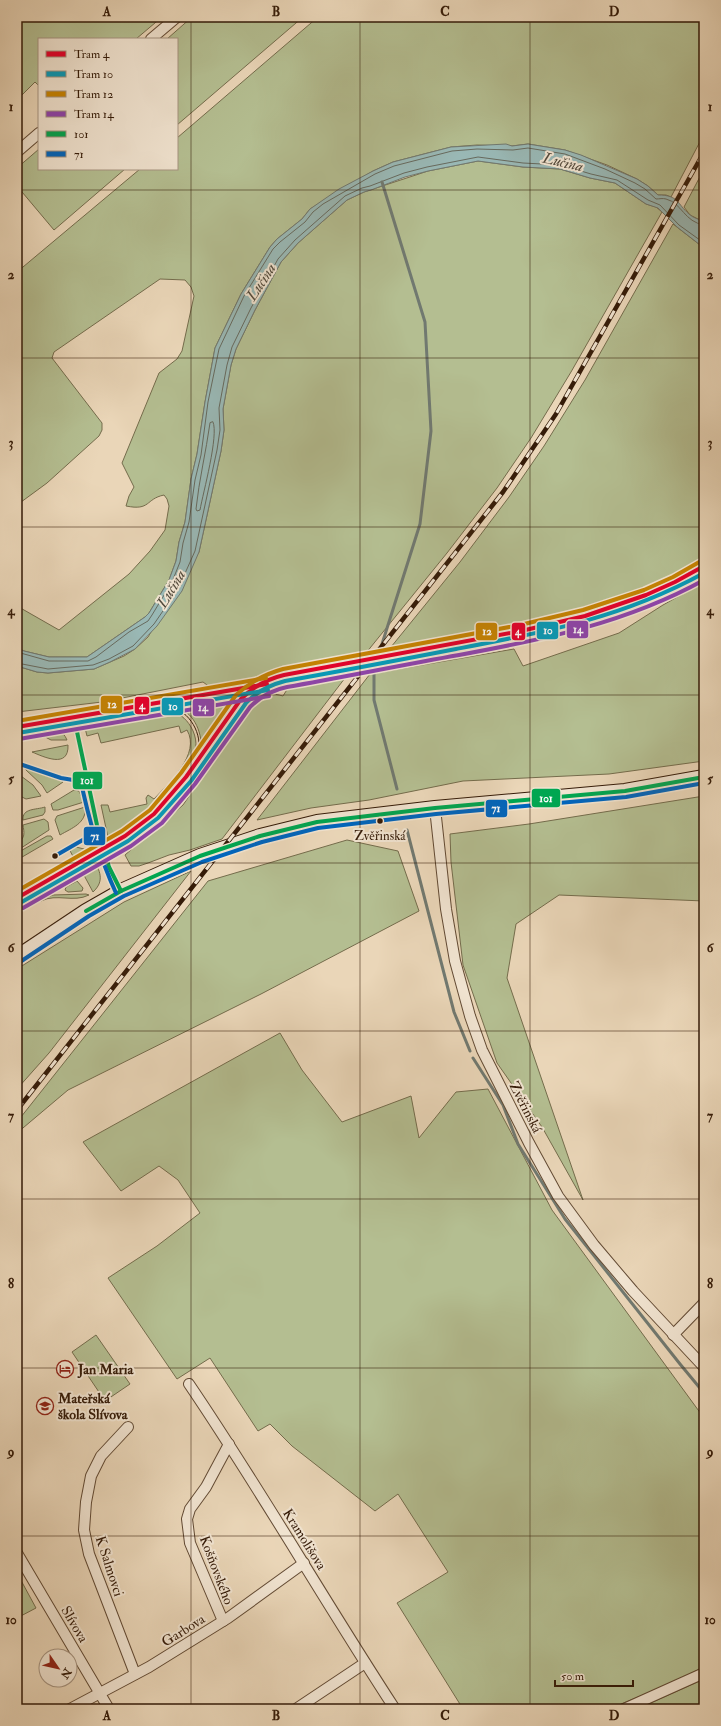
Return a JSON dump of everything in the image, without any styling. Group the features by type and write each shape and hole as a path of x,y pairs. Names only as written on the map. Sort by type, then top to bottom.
{"main road":[{"path":"17,957 91,908 121,891 200,856 260,836 317,822 435,808 625,791 704,777"}],"street":[{"path":"151,38 177,17"},
{"path":"17,152 38,134"},
{"name":"Zvěřinská","path":"435,808 446,909 455,961 470,1016 482,1050 528,1143 558,1196 594,1245 633,1291 704,1368"},
{"path":"673,1335 704,1303"},
{"name":"Kramolišova","path":"189,1384 229,1444 395,1709"},
{"name":"K Salmovci","path":"128,1427 101,1456 91,1476 86,1502 84,1530 89,1554 135,1674"},
{"name":"Košňovského","path":"222,1621 190,1543 187,1519 190,1509 206,1487 229,1444"},
{"name":"Slívova","path":"17,1552 109,1709"},
{"name":"Garbova","path":"70,1709 135,1674 222,1621 304,1563"},
{"path":"296,1709 365,1663"},
{"path":"624,1709 704,1673"}],"green space":[{"path":"17,17 162,17 137,38 38,38 38,85 35,82 17,100"},
{"path":"192,17 303,17 178,124 178,38 168,38"},
{"path":"318,17 704,17 704,134 671,197 666,195 658,195 637,179 607,165 565,150 528,144 512,146 477,145 451,147 393,162 373,171 310,209 302,219 277,239 270,247 241,294 215,348 197,454 191,479 185,522 179,542 176,561 169,580 149,613 87,657 49,657 24,651 17,648 17,606 59,630 129,574 150,551 165,530 169,506 164,495 154,499 144,506 126,506 134,487 122,463 159,373 177,359 182,351 194,296 191,287 185,280 160,279 54,352 52,358 102,423 102,430 99,436 47,483 17,505 17,272 139,170 178,170 178,137"},
{"path":"38,150 38,170 124,170 54,230 17,186 17,168"},
{"path":"478,161 523,167 560,169 590,178 615,183 646,204 656,207 662,212 571,372 531,438 497,488 447,553 366,653 282,668 253,682 214,690 203,682 102,702 17,712 17,666 37,672 48,673 94,669 124,656 135,649 148,637 199,552 221,451 224,430 223,409 231,365 236,349 281,262 298,243 347,200 364,192 428,171"},
{"path":"704,169 704,222 690,215 684,207"},
{"path":"673,224 704,248 704,559 655,586 608,605 544,624 394,649 391,647 460,562 509,497 544,446 585,380"},
{"path":"704,582 704,761 609,774 463,781 369,800 311,808 257,820 370,674 514,649 523,666 619,633 663,605"},
{"path":"345,678 222,839 139,866 131,866 125,855 183,805 255,700 268,694 283,696 288,688"},
{"path":"239,692 241,696 202,751 200,735 195,723 187,712 174,704"},
{"path":"142,709 170,710 187,721 191,727 196,743 193,760 184,777 171,794 155,809 109,842 101,805 108,805 110,812 147,804 146,798 148,795 154,799 175,776 187,758 190,749 190,739 187,730 181,733 179,726 101,743 98,733 87,736 85,728 79,721"},
{"path":"44,727 61,731 67,740 51,740 30,729"},
{"path":"68,745 67,752 64,757 60,759 49,758 32,752"},
{"path":"26,765 62,780 63,782 47,793 42,785 26,770"},
{"path":"17,773 33,785 41,796 26,799 20,796"},
{"path":"74,790 79,791 84,802 58,810 53,810 51,804"},
{"path":"704,796 704,901 559,895 516,924 507,978 583,1200 542,1127 497,1063 463,965 451,862 450,834 529,824"},
{"path":"45,807 45,812 43,815 23,820 23,816 27,811"},
{"path":"85,807 84,817 81,821 60,835 55,820 57,816"},
{"path":"44,819 48,822 49,830 18,850 17,842 22,839 24,835 23,825"},
{"path":"47,836 51,836 53,839 17,860 17,853"},
{"path":"347,840 398,851 419,911 261,994 68,1090 17,1133 17,1122 208,881"},
{"path":"72,846 84,849 90,853 76,862 68,847"},
{"path":"93,858 98,867 100,880 97,888 93,892 79,866"},
{"path":"191,871 49,1053 17,1089 17,969 124,902"},
{"path":"77,881 83,888 82,891 68,892 65,890 66,887"},
{"path":"53,895 89,895 77,898 53,898 41,901 42,899"},
{"path":"280,1033 302,1070 342,1122 411,1096 419,1138 456,1092 488,1089 552,1210 704,1418 704,1666 684,1678 609,1709 463,1709 397,1603 448,1572 398,1494 375,1511 292,1446 270,1424 258,1431 210,1358 177,1379 108,1278 157,1246 200,1213 178,1180 159,1166 121,1191 83,1142"},
{"path":"96,1335 130,1384 105,1401 72,1352"},
{"path":"17,1573 36,1608 17,1618"},
{"path":"704,1679 704,1709 637,1709"}],"water":[{"name":"Lučina","path":"506,144 512,146 528,144 565,150 581,155 637,179 658,195 665,195 674,198 691,215 704,222 704,248 677,227 658,208 646,204 615,183 590,178 560,169 523,167 478,161 405,177 347,200 298,243 281,262 236,349 231,365 223,409 224,430 221,451 199,552 182,591 157,626 135,649 110,662 94,669 48,673 37,672 17,666 17,648 49,657 87,657 149,613 169,580 176,561 179,542 185,522 191,479 197,454 215,348 241,294 270,247 277,239 302,219 310,209 339,189 393,162 451,147"}],"waterway":[{"path":"382,182 425,322 431,431 420,524 374,672 374,700 397,789"},
{"path":"407,830 454,1012 470,1051"},
{"path":"473,1058 503,1105 518,1144 565,1219 704,1393"}],"tram line":[{"name":"12","path":"17,891 122,831 150,810 181,773 236,695 252,682 270,673 283,669 520,625 583,610 644,590 673,577 701,561"},
{"name":"4","path":"17,898 125,836 154,814 186,777 241,699 255,687 266,681 284,675 521,631 585,616 646,595 675,582 704,566"},
{"name":"10","path":"20,903 128,841 158,818 191,781 246,703 259,692 274,684 489,643 583,622 643,601 704,573"},
{"name":"14","path":"23,908 131,846 162,823 195,784 250,707 258,700 276,690 554,636 585,628 645,608 704,580"},
{"name":"12","path":"17,721 266,678"},
{"name":"4","path":"17,727 267,684"},
{"name":"10","path":"18,733 268,690"},
{"name":"14","path":"19,739 269,696"},
{"path":"142,706 165,705 173,707 191,721 198,735 199,750 195,763 186,777"}],"railway":[{"path":"17,1110 503,492 556,414 704,152"}],"transit line":[{"name":"101","path":"17,721 41,717 56,717 70,722 76,727 97,825 109,867 121,891"},
{"name":"71","path":"17,763 61,778 85,782"},
{"name":"71","path":"80,777 95,836 104,865 116,893"},
{"name":"101","path":"86,911 121,891 200,856 260,836 317,822 435,808 625,791 704,777"},
{"name":"71","path":"20,962 89,916 124,896 202,862 262,842 318,828 436,814 626,797 704,783"},
{"name":"71","path":"55,856 100,830"}],"place":[{"name":"Zvěřinská","path":"380,821"},
{"name":"Jan Maria","path":"65,1369"},
{"name":"Mateřská škola Slívova","path":"45,1406"}]}
